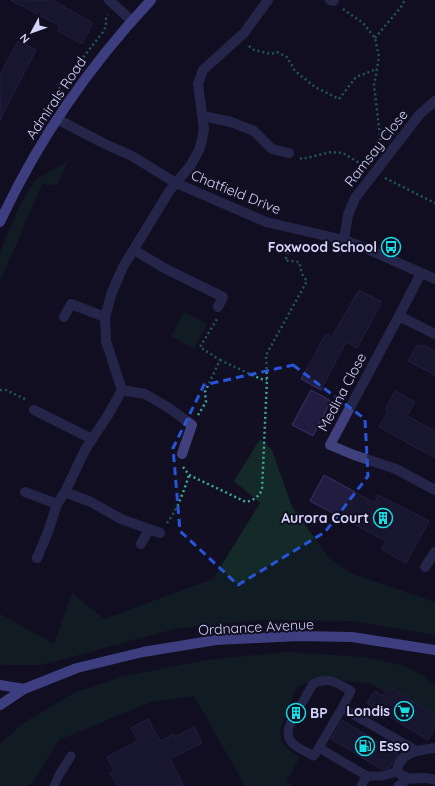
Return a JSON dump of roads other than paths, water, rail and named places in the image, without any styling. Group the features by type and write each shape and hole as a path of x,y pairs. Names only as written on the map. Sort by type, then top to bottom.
{"street":[{"path":"109,0 132,21"},
{"name":"Admirals Road","path":"1,215 28,166 90,70 151,0"},
{"path":"37,558 48,532 57,504 65,492 85,450 108,415 122,390 106,341 105,317 114,286 123,267 170,190 191,165 199,150 204,129 198,84 203,70 244,33 268,0"},
{"name":"Ramsay Close","path":"344,240 348,215 355,198 384,163 420,114 435,101"},
{"path":"203,116 231,122 254,131 272,149 289,153"},
{"name":"Chatfield Drive","path":"57,119 132,156 176,183 266,222 344,240 435,279"},
{"path":"134,250 164,268 224,297 218,307"},
{"name":"Medina Close","path":"421,273 330,444 354,455 396,469 435,490"},
{"path":"64,317 71,304 105,317"},
{"path":"399,316 435,334"},
{"path":"122,390 145,394 169,408 192,425 182,454"},
{"path":"34,410 92,439"},
{"path":"25,492 57,504"},
{"path":"65,492 91,502 120,519 160,533"},
{"path":"141,544 149,529"},
{"path":"425,567 435,552"},
{"name":"Ordnance Avenue","path":"0,705 24,688 77,668 143,652 216,640 298,636 352,637 424,647 435,650"},
{"path":"424,647 435,656"},
{"name":"Ordnance Avenue","path":"0,685 24,688"},
{"path":"435,748 417,751 404,757 398,764 397,771 401,776 408,779 427,777 435,780"}],"lane":[{"path":"319,681 335,681 351,691 319,748 314,756 293,744 288,736 288,730 313,684 319,681"},
{"path":"342,708 417,751"},
{"path":"319,748 367,776 383,776 397,771"},
{"path":"54,786 71,756"},
{"path":"361,786 367,776"},
{"path":"398,786 408,779"}],"place":[{"name":"Foxwood School","path":"391,247"},
{"name":"Aurora Court","path":"383,518"},
{"name":"Londis","path":"404,711"},
{"name":"BP","path":"296,713"},
{"name":"Esso","path":"365,746"}]}
